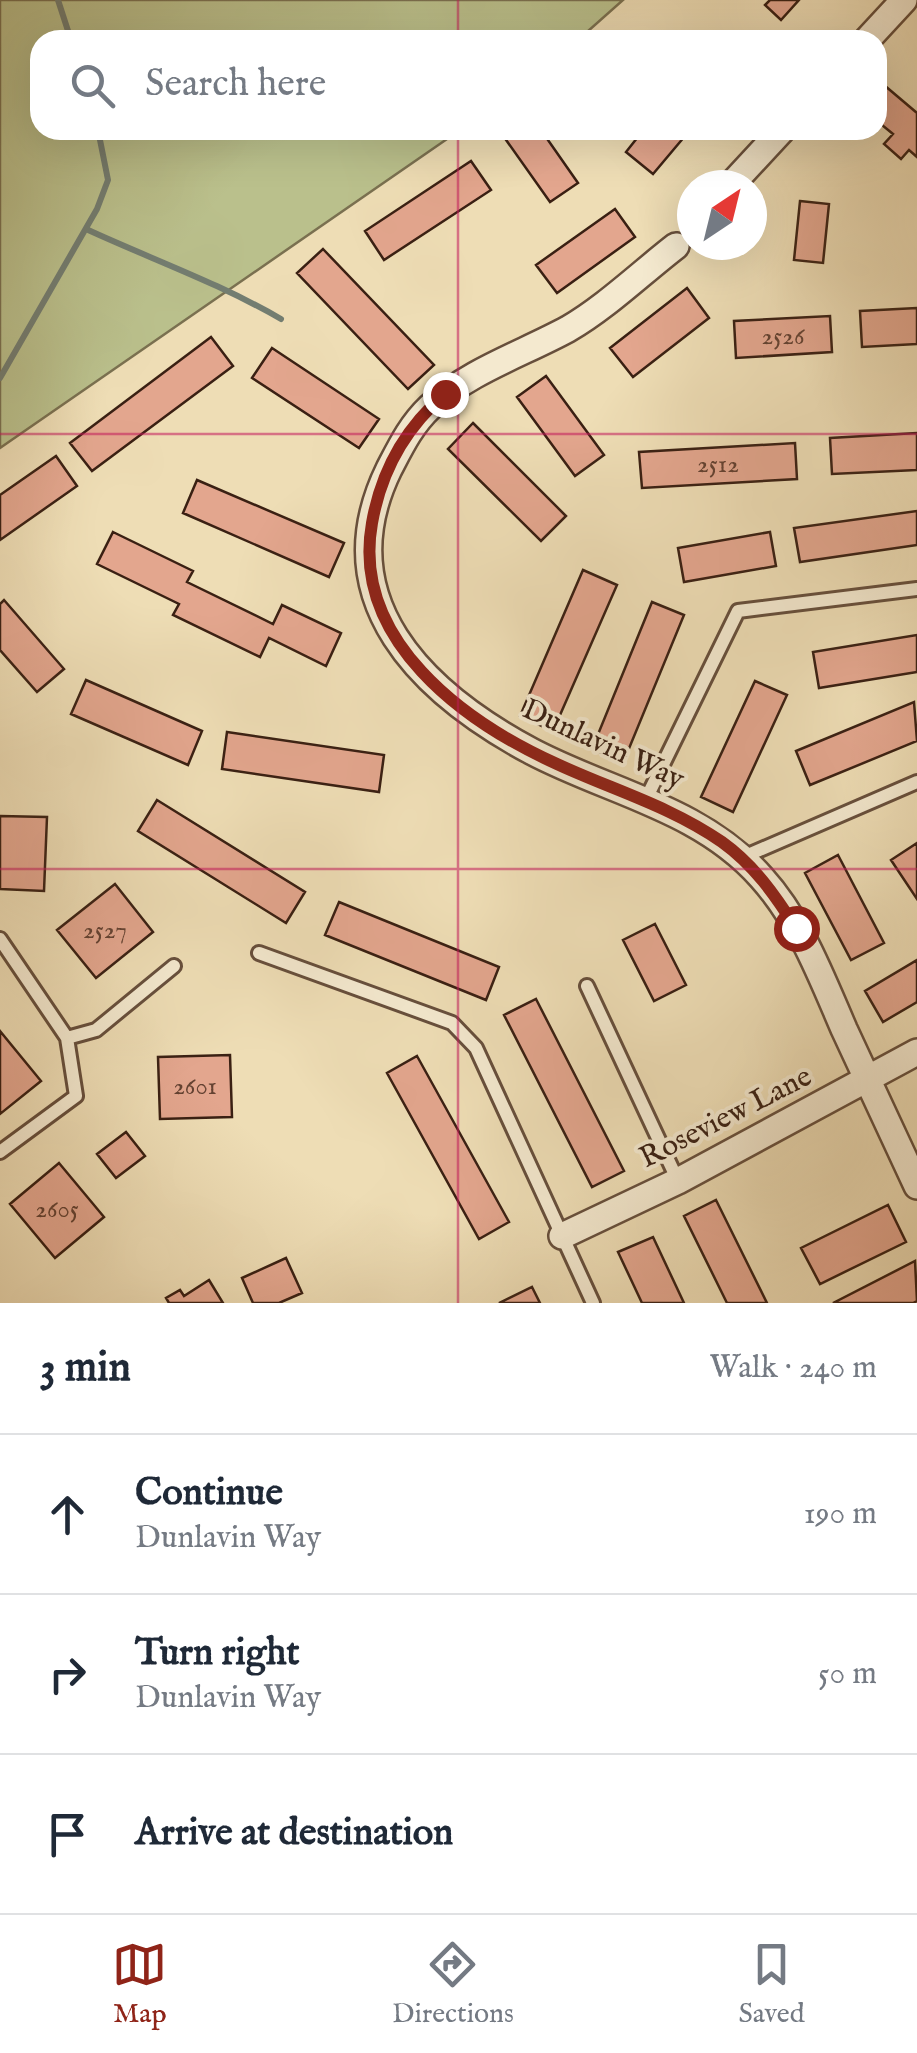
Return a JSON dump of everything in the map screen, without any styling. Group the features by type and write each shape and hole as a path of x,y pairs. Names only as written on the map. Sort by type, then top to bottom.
{"street":[{"path":"878,30 905,6"},
{"path":"745,170 773,140"},
{"name":"Dunlavin Way","path":"676,246 571,327 470,380 428,408 409,429 378,492 370,532 370,570 377,599 410,662 433,685 494,730 558,765 646,799 722,842 761,876 821,974 917,1186"},
{"name":"Roseview Lane","path":"562,1236 678,1181 917,1052"}],"lane":[{"path":"646,799 738,611 917,588"},
{"path":"741,858 917,782"},
{"path":"0,939 67,1038 76,1096 0,1152"},
{"path":"259,954 452,1023 476,1048 593,1303"},
{"path":"67,1038 96,1030 174,966"},
{"path":"587,986 678,1181"}],"green space":[{"path":"0,0 623,0 589,30 30,30 30,140 446,140 0,448"}],"building":[{"path":"770,0 799,0 781,20 765,5"},
{"path":"887,88 917,113 917,157 909,150 901,159 884,144 893,134 887,129"},
{"path":"506,140 548,140 578,183 550,202"},
{"path":"635,140 682,140 653,174 626,152"},
{"path":"471,161 491,190 384,260 365,231"},
{"path":"800,201 829,204 823,263 794,260"},
{"path":"615,209 635,237 557,293 536,265"},
{"path":"323,249 434,365 408,389 297,273"},
{"path":"687,288 709,318 633,377 610,348"},
{"path":"917,308 917,344 862,347 860,311"},
{"path":"830,316 832,352 736,358 734,321"},
{"path":"211,337 233,366 92,471 70,443"},
{"path":"272,348 379,419 359,448 252,378"},
{"path":"546,376 604,455 575,476 517,397"},
{"path":"473,423 566,516 541,541 448,449"},
{"path":"917,433 917,470 832,474 830,438"},
{"path":"795,443 797,479 642,488 639,452"},
{"path":"56,456 77,486 0,540 0,495"},
{"path":"197,480 344,543 329,577 183,513"},
{"path":"917,511 917,545 800,562 794,528"},
{"path":"113,532 193,571 187,582 273,624 282,605 341,633 326,666 269,638 260,657 173,615 179,604 97,564"},
{"path":"770,532 776,566 684,582 678,548"},
{"path":"583,570 617,585 553,731 520,716"},
{"path":"4,600 64,669 37,692 0,650 0,604"},
{"path":"652,602 684,615 623,763 592,749"},
{"path":"917,635 917,672 819,688 813,652"},
{"path":"86,680 202,731 188,765 71,714"},
{"path":"755,681 787,695 733,812 701,797"},
{"path":"914,702 917,741 810,785 796,751"},
{"path":"227,732 384,755 379,792 222,769"},
{"path":"157,800 305,892 286,923 138,831"},
{"path":"0,816 47,817 44,891 0,889"},
{"path":"917,843 917,899 891,860"},
{"path":"838,855 884,943 851,960 805,873"},
{"path":"115,884 153,932 96,978 57,930"},
{"path":"339,902 499,967 486,1000 325,935"},
{"path":"655,924 686,985 654,1001 623,940"},
{"path":"917,960 917,1002 883,1022 865,991"},
{"path":"536,999 624,1171 592,1187 504,1015"},
{"path":"0,1031 41,1081 0,1114"},
{"path":"230,1055 232,1117 160,1119 158,1057"},
{"path":"417,1056 509,1222 479,1239 387,1073"},
{"path":"126,1132 145,1156 116,1178 97,1154"},
{"path":"59,1163 104,1217 55,1258 10,1204"},
{"path":"716,1200 767,1303 727,1303 684,1216"},
{"path":"888,1205 906,1242 820,1284 801,1248"},
{"path":"653,1237 684,1303 642,1303 618,1252"},
{"path":"286,1258 302,1293 279,1303 253,1303 242,1278"},
{"path":"915,1261 917,1301 833,1303"},
{"path":"209,1280 223,1303 169,1303 166,1298 180,1290 184,1296"},
{"path":"532,1287 540,1303 499,1303"}],"waterway":[{"path":"58,0 68,30"},
{"path":"0,378 97,209 108,180 100,140"},
{"path":"86,229 281,319"}],"route":[{"path":"445,394 409,429 378,492 370,532 370,570 377,599 410,662 433,685 494,730 558,765 646,799 722,842 761,876 796,928"}]}
